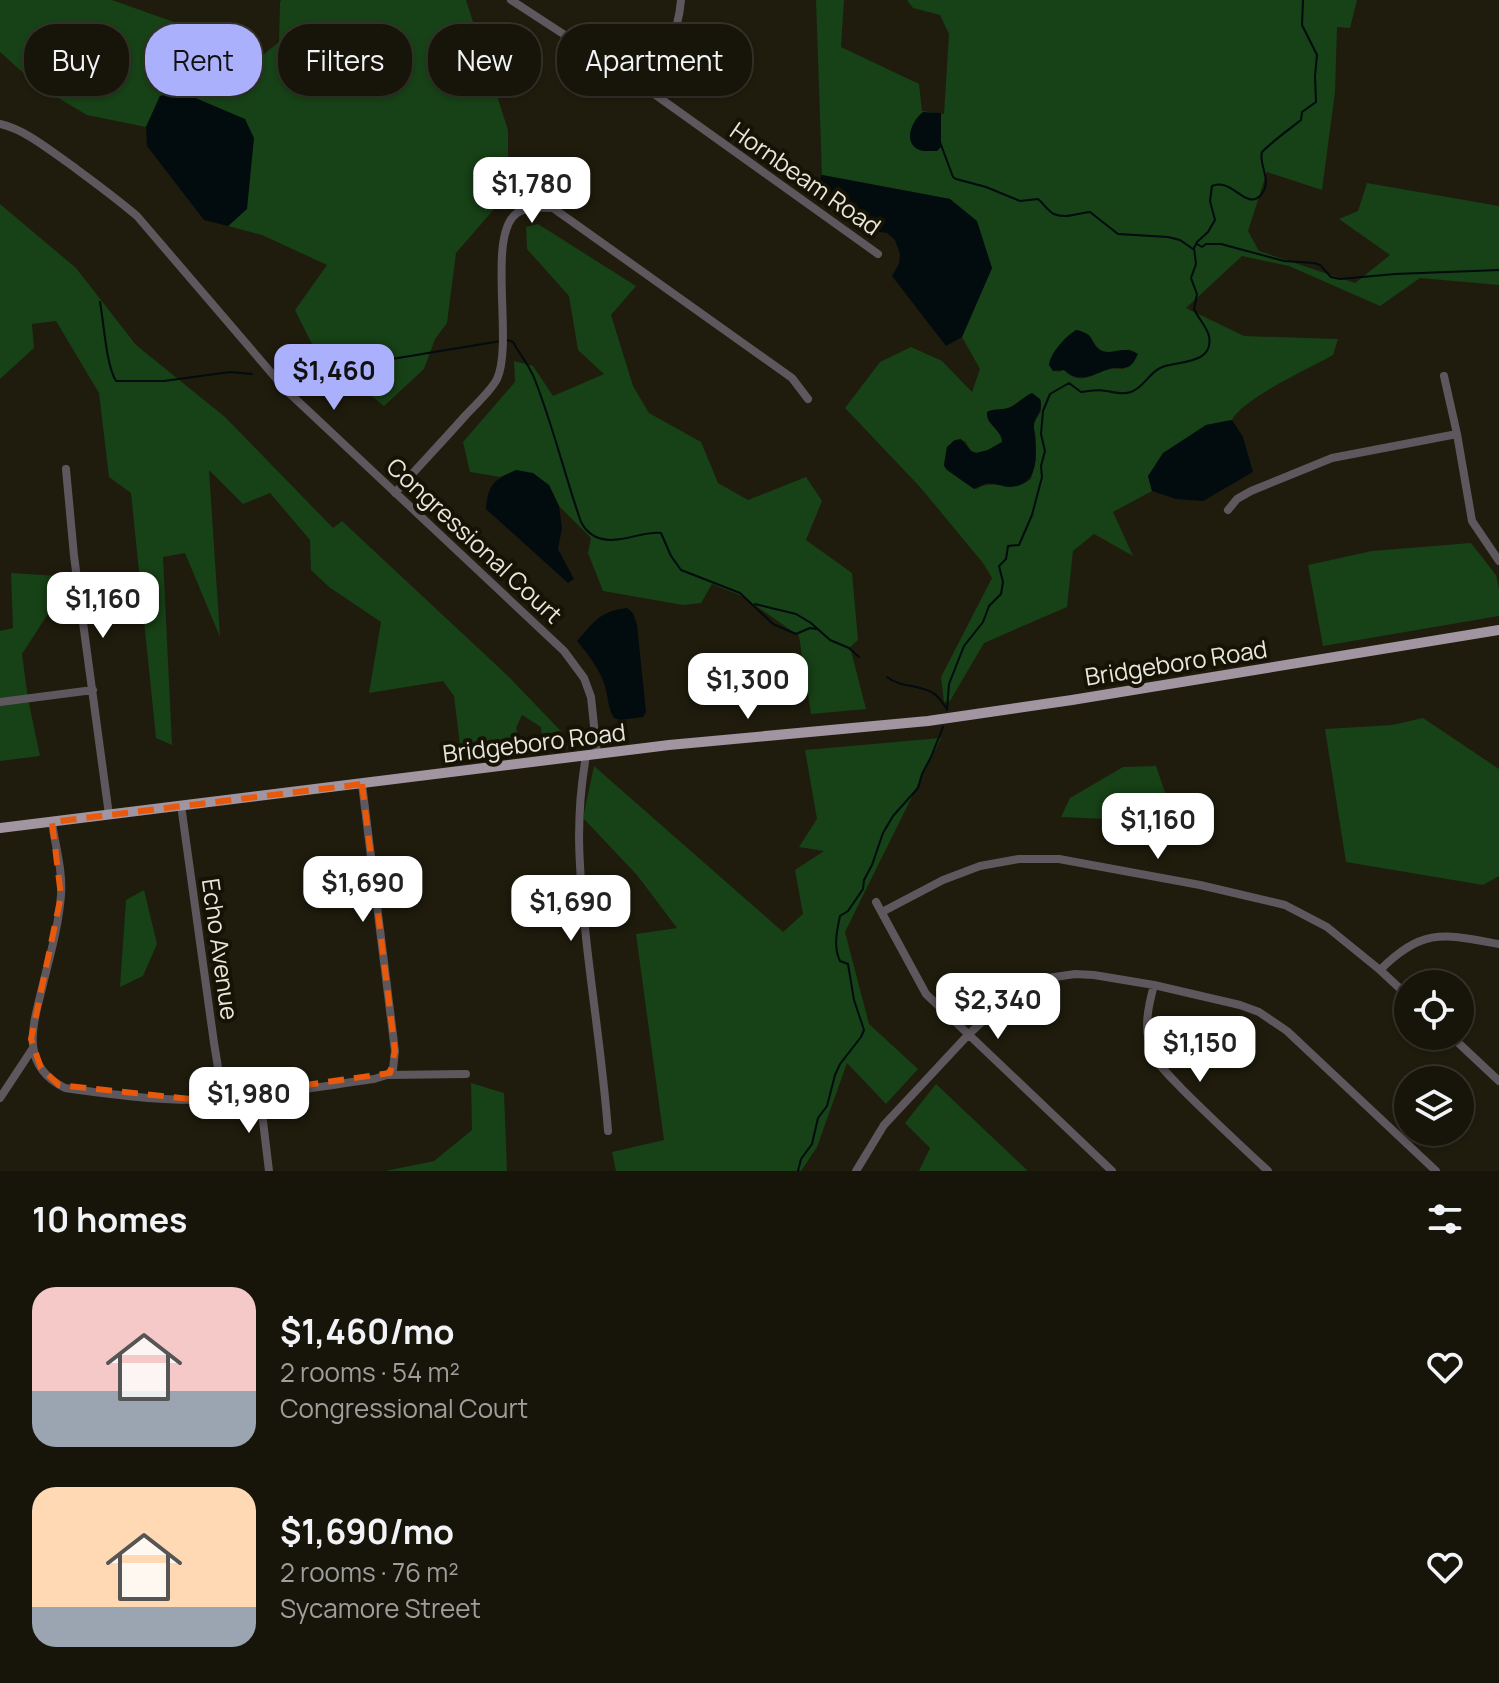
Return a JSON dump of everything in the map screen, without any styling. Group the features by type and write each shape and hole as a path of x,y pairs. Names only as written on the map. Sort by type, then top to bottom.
{"main road":[{"name":"Bridgeboro Road","path":"0,828 591,755 928,721 1499,630"}],"street":[{"name":"Hornbeam Road","path":"511,0 557,30"},
{"path":"677,24 681,0"},
{"name":"Hornbeam Road","path":"657,96 878,254"},
{"name":"Congressional Court","path":"0,124 14,127 48,149 137,216 286,390 564,651 584,678 591,697 591,755 578,814 579,874 608,1131"},
{"path":"395,493 497,379 502,353 502,251 506,227 517,213 535,207 553,208 792,378 808,399"},
{"path":"1444,376 1472,521 1499,561"},
{"path":"1228,510 1237,499 1251,491 1332,458 1457,434"},
{"path":"66,469 74,556 109,815"},
{"path":"0,702 93,690"},
{"path":"362,784 395,1051 393,1069 387,1075"},
{"name":"Echo Avenue","path":"181,805 223,1098"},
{"path":"52,822 61,896 49,961 32,1024 33,1048 41,1068 59,1085 170,1099 223,1098 260,1096 387,1075 466,1074"},
{"path":"882,912 943,880 980,866 1019,859 1059,859 1200,885 1285,905 1327,927 1394,983"},
{"path":"876,902 926,994 1112,1171"},
{"path":"1380,970 1407,946 1436,936 1499,944"},
{"path":"856,1171 884,1125 1006,999 1030,984 1075,974 1154,985 1259,1012 1287,1031 1436,1171"},
{"path":"1154,985 1147,1019 1153,1054 1202,1109 1268,1171"},
{"path":"0,1098 33,1048"},
{"path":"1466,1050 1499,1081"},
{"path":"260,1096 269,1171"}],"highlighted area":[{"path":"362,784 395,1051 390,1073 200,1100 59,1085 41,1068 31,1039 61,896 52,822"}],"green space":[{"path":"0,0 112,0 180,24 145,24 145,96 160,96 146,127 87,115 55,96 129,96 129,24 24,24 24,73 0,52"},
{"path":"281,0 466,0 474,24 428,24 428,96 497,96 508,130 508,193 456,253 447,323 435,339 424,369 384,406 345,375 326,381 286,363 316,352 295,310 327,265 262,235 228,226 247,208 160,96 262,96 262,53 278,43 278,96 412,96 412,24 279,24"},
{"path":"816,0 844,0 841,47 919,84 922,111 944,114 949,34 940,15 913,8 907,0 1357,0 1350,28 1337,27 1335,92 1322,190 1267,172 1248,231 1259,251 1355,283 1390,255 1339,219 1358,211 1367,183 1499,206 1499,285 1420,278 1380,306 1289,266 1242,256 1186,308 1244,336 1338,339 1333,355 1262,394 1232,420 1206,425 1148,476 1152,491 1113,512 1133,556 1094,534 1073,551 1067,607 984,643 950,701 944,702 941,677 992,578 920,487 845,408 880,362 911,347 942,361 972,392 980,369 962,337 992,268 950,199 822,175","holes":["1076,330 1087,334 1103,351 1131,350 1124,369 1110,369 1082,378 1076,378 1064,370 1057,372 1061,344","1032,393 1041,401 1041,411 1033,425 1036,459 1031,479 1017,485 990,485 976,489 945,468 947,447 955,440 965,441 976,453 1002,442 1002,437 988,420 987,412 1008,408"]},
{"path":"0,204 76,268 136,345 225,417 333,528 342,521 509,677 577,748 543,749 541,727 522,715 516,728 524,750 462,761 454,696 443,681 369,693 381,622 329,587 311,570 310,540 270,493 243,504 209,470 220,637 185,553 163,557 172,745 156,738 131,493 109,477 99,393 56,321 32,324 34,348 0,379"},
{"path":"538,224 636,286 611,315 633,386 649,413 701,442 718,483 748,500 806,477 822,501 806,540 852,573 858,640 850,647 866,709 811,714 799,636 742,596 712,584 701,603 683,605 603,591 588,553 591,538 559,506 549,485 517,470 500,477 470,472 463,442 515,382 514,361 533,366 553,396 604,374 578,350 569,296 527,249 526,227"},
{"path":"1471,543 1496,575 1499,616 1323,646 1308,565 1372,551"},
{"path":"11,573 59,576 64,589 22,654 40,756 0,761 0,631 13,628"},
{"path":"1423,718 1499,769 1499,876 1483,885 1346,862 1325,729 1392,725"},
{"path":"941,738 845,932 869,1024 918,1069 886,1104 847,1063 817,1147 801,1171 616,1171 612,1152 664,1140 636,934 677,928 637,875 583,818 594,766 783,932 803,914 795,870 824,851 799,847 817,819 805,750"},
{"path":"1156,766 1175,822 1061,817 1070,798 1123,767"},
{"path":"144,890 157,944 143,976 120,987 126,900"},
{"path":"471,1083 504,1093 507,1171 385,1171 434,1161 472,1130"},
{"path":"936,1084 1028,1171 919,1171 930,1148 905,1123"}],"shaded area":[{"path":"160,96 191,96 245,119 254,138 247,209 228,226 204,220 147,146 146,127"},
{"path":"923,112 941,113 941,147 937,151 916,148 910,139 912,127"},
{"path":"822,175 950,199 977,221 992,268 962,337 946,346 892,276 899,264 900,254 895,240 887,233 866,230 812,192"},
{"path":"1076,330 1087,334 1104,352 1127,350 1138,354 1128,367 1112,368 1085,377 1074,376 1064,370 1053,371 1049,365 1053,355"},
{"path":"1032,393 1041,404 1034,424 1035,465 1028,480 1010,487 988,484 974,489 947,470 944,465 947,447 961,439 976,453 1002,442 987,412 1011,407"},
{"path":"1232,420 1243,437 1253,472 1203,501 1176,499 1152,491 1148,476 1163,453 1206,425"},
{"path":"516,470 533,473 549,485 559,506 562,528 558,549 574,579 568,583 486,509 488,494 494,484"},
{"path":"627,608 633,613 637,625 646,712 643,717 620,720 612,714 600,674 577,641 604,615"}],"waterway":[{"path":"947,710 949,684 964,646 983,622 989,606 1001,594 1003,582 999,566 1006,559 1008,546 1019,545 1032,515 1045,451 1041,434 1043,411 1050,394 1069,383 1081,392 1131,392 1160,368 1195,359 1207,351 1209,336 1194,309 1197,294 1191,278 1196,264 1194,248 1215,220 1210,201 1212,186 1226,186 1249,199 1260,196 1266,185 1262,152 1301,120 1302,112 1316,102 1317,55 1302,25 1303,0"},
{"path":"940,142 956,179 1020,201 1038,199 1058,215 1090,212 1118,234 1168,237 1180,240 1193,249"},
{"path":"1197,244 1202,247 1221,244 1284,261 1314,263 1331,277 1340,279 1499,270"},
{"path":"100,302 108,355 116,381 164,381 230,372 252,374"},
{"path":"507,340 513,342 533,375 581,522 588,532 610,540 661,533 681,570 740,593 773,624 796,634 810,628 816,629"},
{"path":"330,361 392,359 501,341"},
{"path":"755,604 796,614 859,657"},
{"path":"887,677 933,693 947,709"},
{"path":"798,1171 801,1159 812,1144 818,1118 827,1106 840,1064 864,1030 854,1000 848,964 840,961 837,950 840,916 848,911 863,889 883,833 893,816 918,788 943,727"}]}
